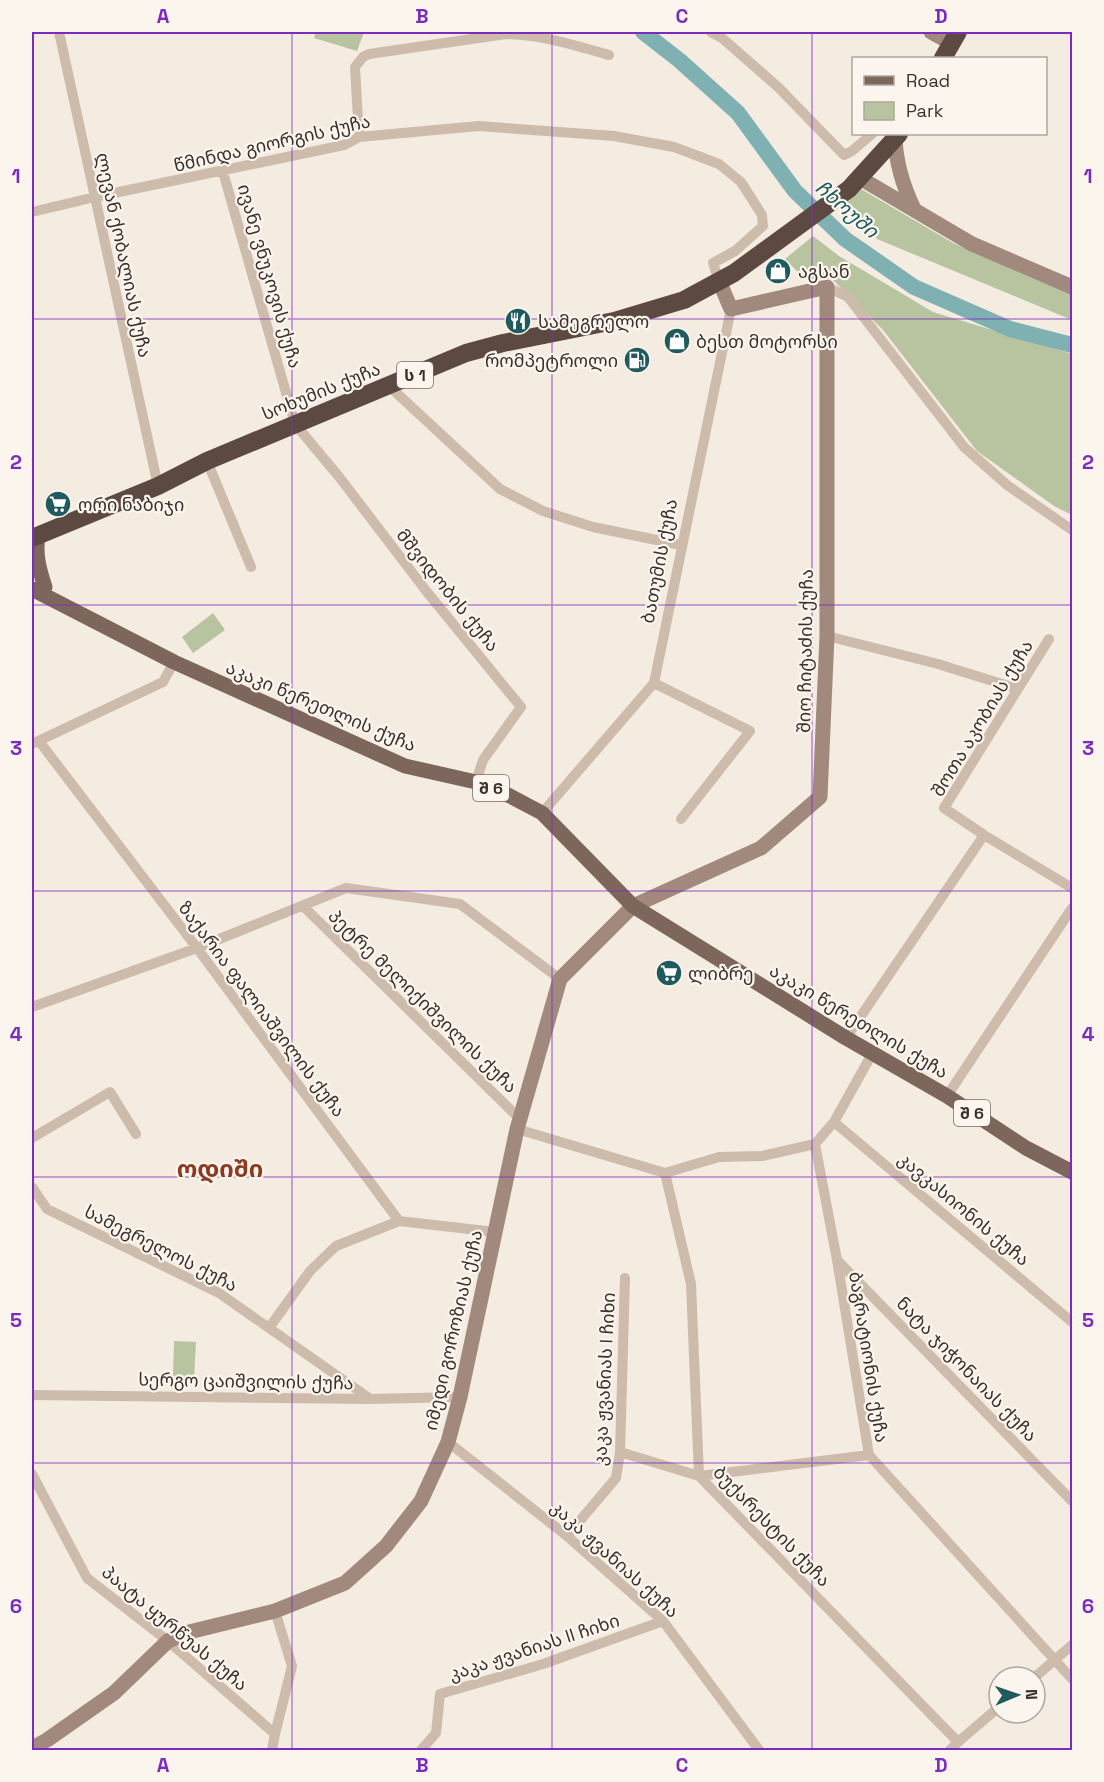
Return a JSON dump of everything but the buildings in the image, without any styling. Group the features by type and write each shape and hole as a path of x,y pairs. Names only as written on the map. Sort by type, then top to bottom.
{"highway":[{"name":"სოხუმის ქუჩა","path":"35,537 158,486 207,461 466,353 503,343 614,321 684,300 727,277 855,183 897,136"}],"main road":[{"name":"შ 6","path":"34,572 38,566 35,537"},
{"name":"აკაკი წერეთლის ქუჩა","path":"34,572 61,604 174,662 405,766 476,782 542,813 633,906 846,1038 947,1096 1026,1148 1072,1173"}],"street":[{"name":"ლევან ქობალიას ქუჩა","path":"59,32 158,486"},
{"path":"711,32 722,38 778,87 844,155 871,135"},
{"path":"931,32 951,44"},
{"path":"359,137 356,67 363,57 369,54 506,34 563,42 609,55"},
{"name":"წმინდა გიორგის ქუჩა","path":"32,212 344,146 359,137 479,126 614,136 674,147 719,164 741,182 762,215 763,226 735,251 713,263 727,277"},
{"path":"897,136 898,168 914,209"},
{"name":"ივანე ვნუკოვის ქუჩა","path":"223,172 295,424"},
{"path":"855,183 914,209 972,244 1072,287"},
{"path":"727,277 731,309 827,287 848,297 964,447 1007,485 1072,530"},
{"name":"შიო ჩიტაძის ქუჩა","path":"633,906 760,848 820,797 827,636 827,287"},
{"name":"ბათუმის ქუჩა","path":"542,813 654,682 731,309"},
{"path":"388,386 500,489 543,511 593,527 681,545"},
{"name":"მშვიდობის ქუჩა","path":"295,424 340,478 426,592 521,707 483,760 476,782"},
{"path":"207,461 251,567"},
{"path":"827,636 938,664 1018,689"},
{"name":"შოთა აკობიას ქუჩა","path":"1049,639 944,808 1072,888"},
{"path":"35,742 163,682 174,662"},
{"path":"654,682 750,731 681,819"},
{"name":"ზაქარია ფალიაშვილის ქუჩა","path":"35,742 197,948 399,1221"},
{"path":"846,1038 984,835"},
{"path":"32,1007 197,948 346,888 460,904 560,979"},
{"name":"პეტრე მელიქიშვილის ქუჩა","path":"303,906 519,1124"},
{"name":"იმედი გოროზიას ქუჩა","path":"32,1748 114,1693 168,1641 189,1632 275,1611 345,1583 386,1546 421,1501 448,1442 460,1397 519,1124 560,979 633,906"},
{"path":"947,1096 1072,908"},
{"path":"519,1124 665,1173 719,1156 762,1156 815,1144 834,1122 873,1052"},
{"path":"32,1138 110,1092 136,1134"},
{"name":"კავკასიონის ქუჩა","path":"834,1122 1072,1322"},
{"name":"ბაგრატიონის ქუჩა","path":"815,1144 837,1260 869,1455 1072,1679"},
{"name":"ბუქარესტის ქუჩა","path":"665,1173 691,1284 699,1476 958,1742"},
{"name":"სამეგრელოს ქუჩა","path":"32,1187 47,1209 219,1293 369,1399"},
{"path":"269,1328 310,1271 336,1246 399,1221 495,1232"},
{"name":"ნატა ჯიჭონაიას ქუჩა","path":"837,1260 1072,1501"},
{"name":"კაკა ჟვანიას I ჩიხი","path":"567,1536 616,1478 620,1452 625,1278"},
{"name":"სერგო ცაიშვილის ქუჩა","path":"32,1395 369,1399 460,1397"},
{"name":"კაკა ჟვანიას ქუჩა","path":"448,1442 567,1536 663,1621 759,1750"},
{"path":"620,1452 699,1476 869,1455"},
{"name":"პაატა ყურწუას ქუჩა","path":"32,1474 87,1578 168,1641 275,1734"},
{"path":"272,1750 292,1666 275,1611"},
{"name":"კაკა ჟვანიას II ჩიხი","path":"421,1750 436,1733 440,1694 543,1664 663,1621"},
{"path":"1047,1667 1072,1645"},
{"path":"950,1750 987,1717"}],"green space":[{"path":"316,32 364,32 357,51 314,38"},
{"path":"861,189 953,243 1072,295 1072,320 877,239 844,205"},
{"path":"813,236 839,256 933,312 1072,354 1072,515 1054,506 977,451 883,330 832,279 804,278 785,259"},
{"path":"213,613 225,630 193,653 182,637"},
{"path":"174,1341 196,1342 194,1379 173,1377"}],"waterway":[{"name":"ჩხოუში","path":"643,32 679,60 738,113 795,191 845,239 914,287 1010,329 1072,345"}],"place":[{"name":"აგსან","path":"778,271"},
{"name":"სამეგრელო","path":"518,321"},
{"name":"ბესთ მოტორსი","path":"677,341"},
{"name":"რომპეტროლი","path":"637,360"},
{"name":"ორი ნაბიჯი","path":"58,504"},
{"name":"ლიბრე","path":"669,973"}],"district":[{"name":"ოდიში","path":"220,1168"}]}
